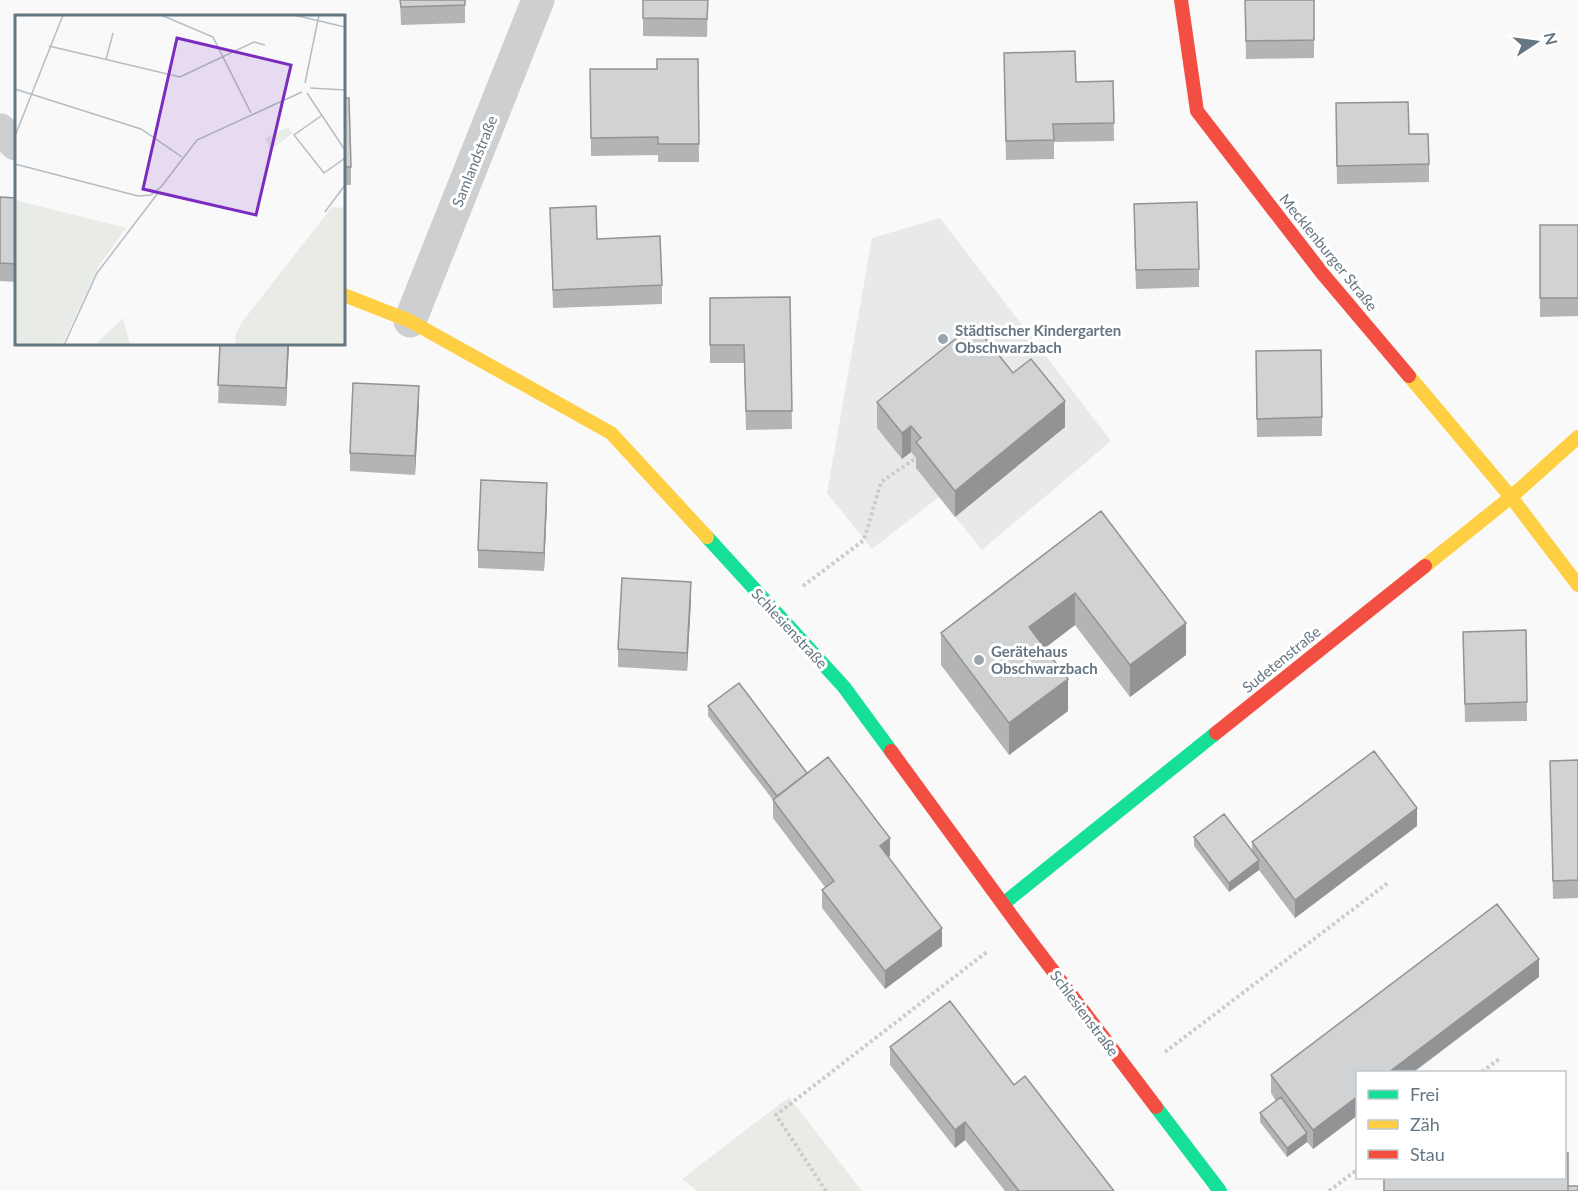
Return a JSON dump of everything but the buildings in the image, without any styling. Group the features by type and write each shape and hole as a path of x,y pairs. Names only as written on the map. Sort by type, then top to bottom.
{"street":[{"name":"Samlandstraße","path":"410,321 538,0"},
{"name":"Mecklenburger Straße","path":"1181,0 1197,111 1322,273 1511,497 1578,585"},
{"path":"0,130 15,143"},
{"path":"0,156 15,164"},
{"name":"Schlesienstraße","path":"345,295 410,321 611,433 844,687 1019,926 1220,1191"},
{"name":"Sudetenstraße","path":"1003,904 1511,497 1578,437"}],"path":[{"path":"773,609 864,540 881,482 916,458"},
{"path":"1133,1076 1389,882"},
{"path":"826,1191 776,1114 1019,926"},
{"path":"1483,1071 1498,1059"},
{"path":"1329,1191 1356,1171"}],"shaded area":[{"name":"Städtischer Kindergarten Obschwarzbach","path":"940,218 1111,441 982,550 939,497 872,549 827,493 872,238"},
{"path":"789,1097 862,1191 697,1191 682,1179"}],"traffic: fast":[{"path":"707,537 844,687 891,751"},
{"path":"1003,904 1216,733"},
{"path":"1156,1107 1220,1191"}],"traffic: slow":[{"path":"345,295 410,321 611,433 707,537"},
{"path":"1409,376 1511,497 1578,585"},
{"path":"1425,566 1511,497 1578,437"}],"traffic: jam":[{"path":"1181,0 1197,111 1322,273 1409,376"},
{"path":"1216,733 1425,566"},
{"path":"891,751 1019,926 1156,1107"}],"place":[{"name":"Städtischer Kindergarten Obschwarzbach","path":"943,339"},
{"name":"Gerätehaus Obschwarzbach","path":"979,660"}]}
